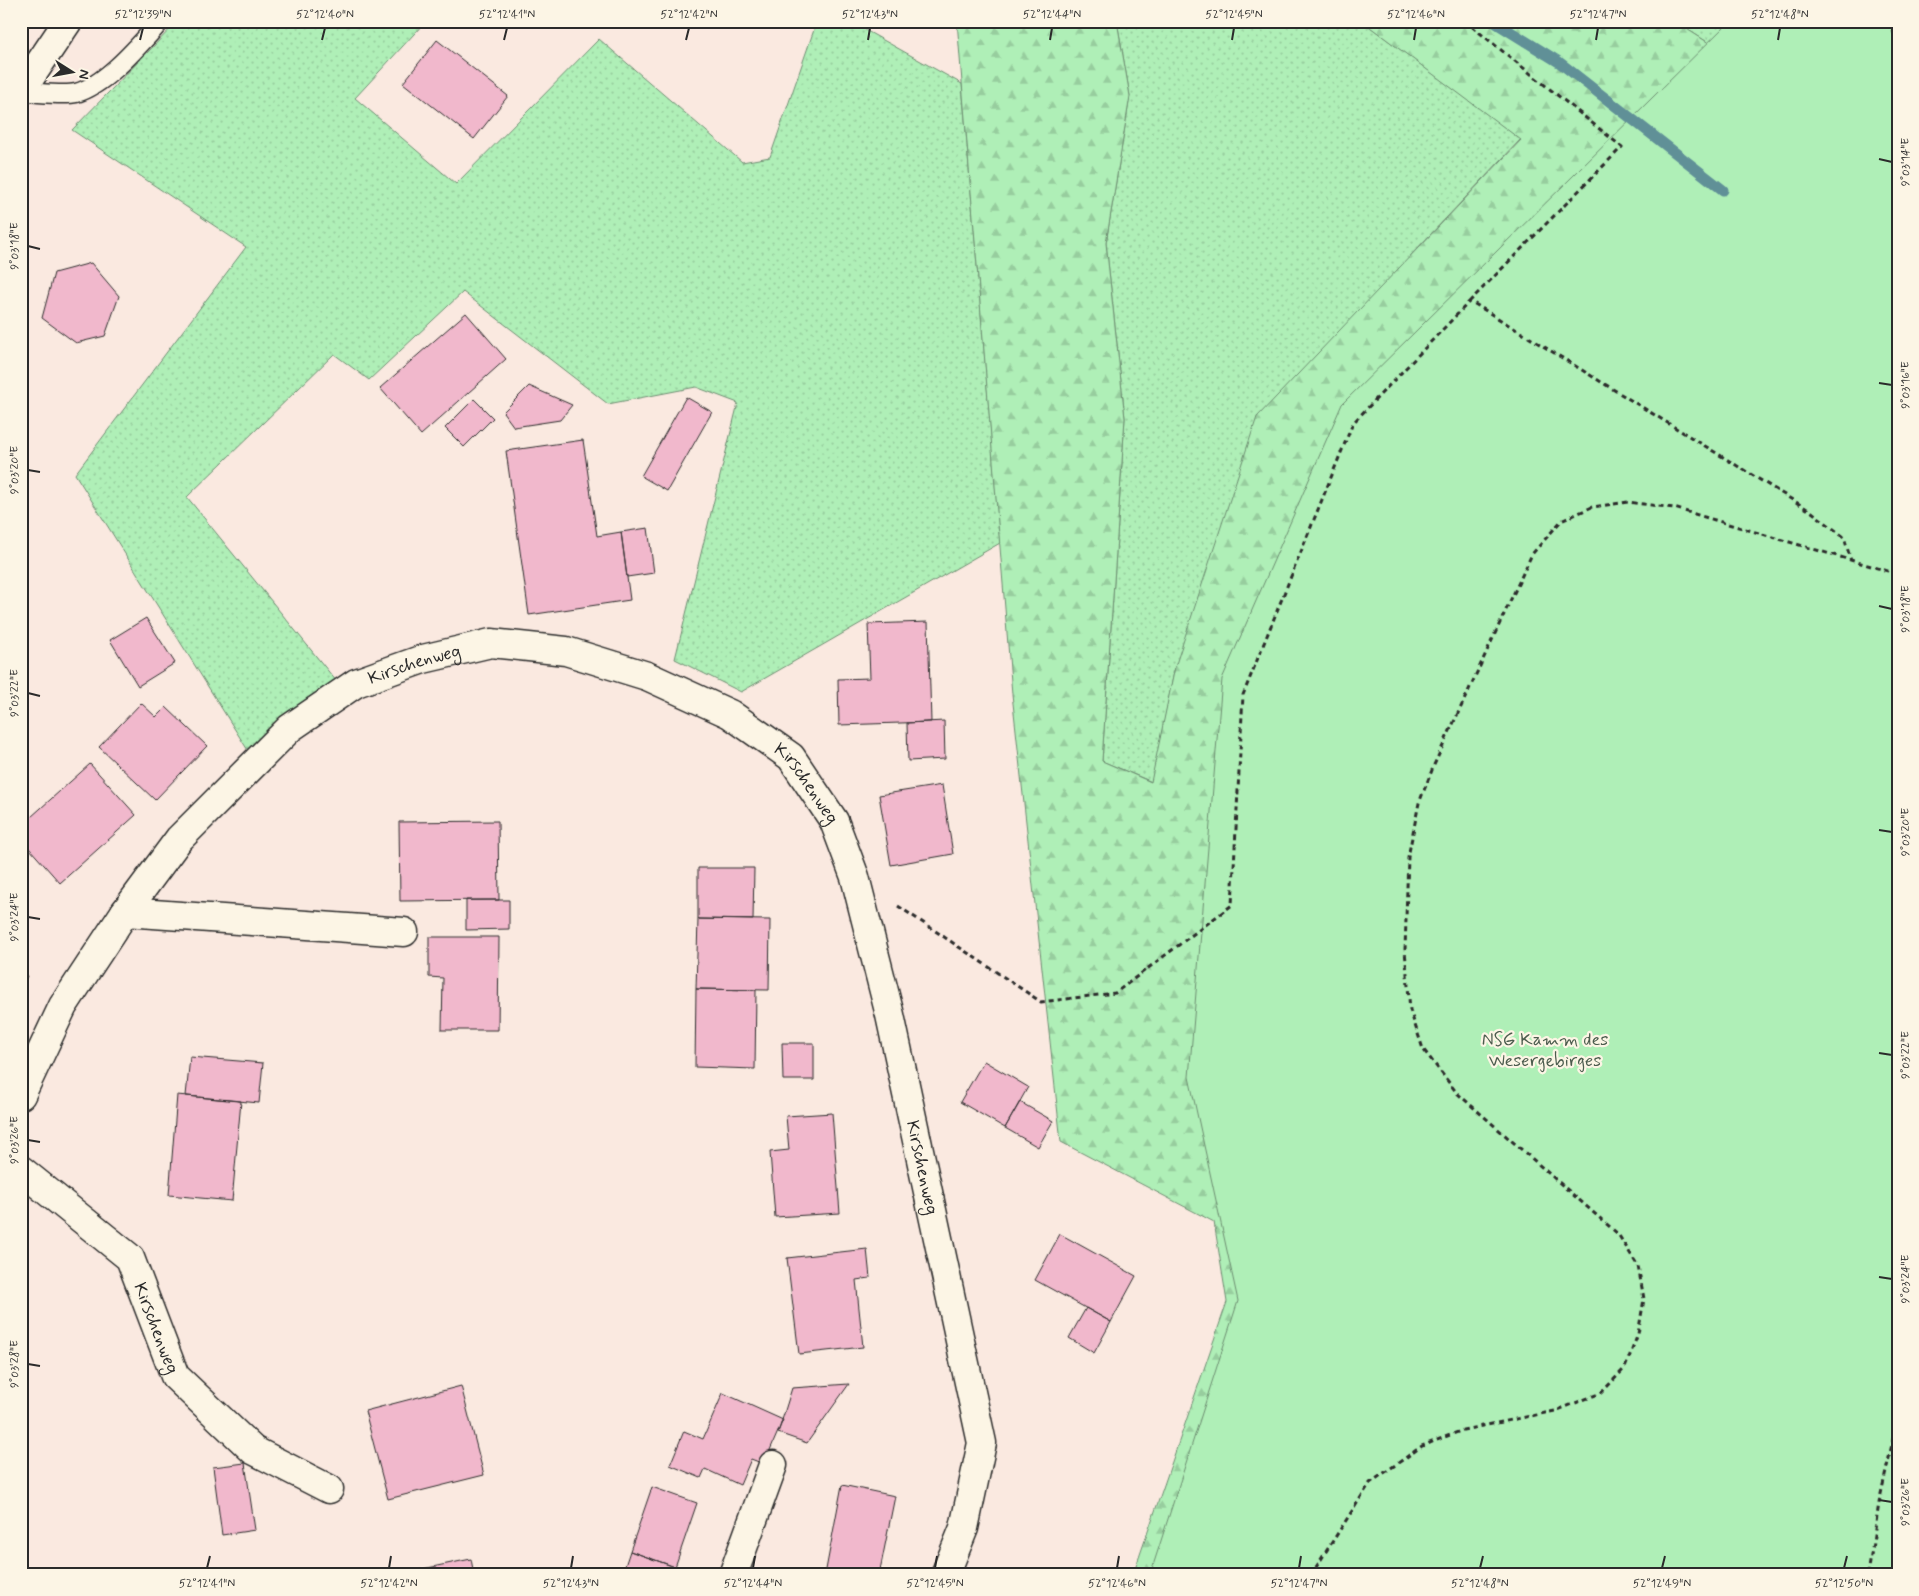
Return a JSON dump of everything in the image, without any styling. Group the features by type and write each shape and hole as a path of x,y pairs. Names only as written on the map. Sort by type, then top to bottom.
{"street":[{"path":"21,91 68,21"},
{"name":"Kirschenweg","path":"21,1095 63,1006 125,912 180,838 290,728 356,683 423,659 490,643 566,651 647,676 730,714 791,758 834,820 855,877 890,1014 982,1443 964,1528 945,1575"},
{"path":"125,912 404,932"},
{"name":"Kirschenweg","path":"21,1170 130,1258 174,1376 253,1450 329,1489"},
{"path":"733,1575 773,1465"}],"lane":[{"path":"21,91 75,94 97,83 133,52 161,21"}],"path":[{"path":"855,877 1041,1002 1115,992 1232,905 1243,695 1353,423 1622,147 1465,21"},
{"path":"1890,21 1898,45"},
{"path":"1470,301 1812,512 1844,537 1851,561"},
{"path":"1311,1575 1370,1483 1422,1446 1454,1433 1555,1411 1601,1393 1625,1368 1638,1334 1644,1299 1638,1266 1618,1234 1457,1093 1423,1049 1410,1010 1405,950 1408,856 1419,803 1434,765 1532,554 1561,521 1592,507 1628,502 1674,508 1898,574"},
{"path":"1868,1575 1879,1503 1898,1417"}],"green space":[{"path":"178,21 426,21 355,98 456,184 599,39 742,162 770,157 817,21 849,21 962,84 1000,543 741,692 675,659 738,403 696,387 608,404 463,292 369,380 334,354 187,497 337,682 249,752 75,474 246,247 72,130"},
{"name":"NSG Kamm des Wesergebirges","path":"957,21 1117,21 1130,96 1106,243 1125,418 1102,761 1151,782 1175,667 1257,417 1521,140 1362,21 1674,21 1720,50 1898,21 1898,1575 1133,1575 1227,1302 1214,1222 1061,1142 1012,694"},
{"path":"1117,21 1362,21 1521,139 1411,255 1175,667 1152,782 1102,761 1125,418 1106,243 1130,96"},
{"path":"1674,21 1745,21 1720,50"},
{"name":"NSG Kamm des Wesergebirges","path":"1730,21 1898,21 1898,1575 1150,1575 1238,1301 1189,1077 1222,679 1342,404"}],"building":[{"path":"437,40 508,96 474,139 403,83"},
{"path":"91,263 119,296 105,336 76,343 42,318 54,273"},
{"path":"466,313 506,359 421,435 380,388"},
{"path":"529,386 572,405 560,420 514,427 503,412"},
{"path":"686,397 712,412 667,491 641,476"},
{"path":"474,399 493,418 464,447 445,428"},
{"path":"583,440 597,536 621,532 630,600 529,615 506,451"},
{"path":"648,528 654,573 627,577 621,532"},
{"path":"146,618 175,663 138,686 110,640"},
{"path":"928,622 931,722 839,725 838,679 870,678 868,624"},
{"path":"141,703 156,717 166,707 207,746 155,800 99,747"},
{"path":"944,721 945,759 908,761 907,723"},
{"path":"90,764 136,815 60,883 21,839 21,826"},
{"path":"942,785 953,854 891,865 879,795"},
{"path":"498,821 499,900 400,901 399,822"},
{"path":"698,868 754,868 753,920 698,919"},
{"path":"466,900 509,900 509,929 466,930"},
{"path":"698,919 770,920 769,990 696,989"},
{"path":"429,937 499,937 498,1030 442,1030 443,978 429,977"},
{"path":"21,973 27,976 21,988"},
{"path":"696,989 756,990 755,1069 695,1067"},
{"path":"782,1043 814,1043 814,1080 783,1080"},
{"path":"190,1057 263,1063 259,1103 186,1096"},
{"path":"984,1061 1028,1087 1005,1128 960,1102"},
{"path":"177,1095 241,1101 232,1201 169,1195"},
{"path":"1020,1102 1053,1121 1038,1147 1005,1128"},
{"path":"832,1113 840,1213 775,1217 770,1152 789,1150 786,1116"},
{"path":"1060,1234 1136,1276 1111,1322 1035,1280"},
{"path":"867,1249 870,1278 856,1280 863,1347 799,1354 787,1258"},
{"path":"1086,1308 1111,1322 1094,1353 1069,1338"},
{"path":"849,1384 807,1443 778,1433 792,1388"},
{"path":"461,1386 484,1475 388,1499 365,1411"},
{"path":"723,1393 783,1420 764,1464 751,1459 740,1485 705,1469 701,1478 670,1465 684,1431 703,1439"},
{"path":"245,1463 255,1530 222,1535 213,1467"},
{"path":"842,1485 895,1496 879,1575 825,1575"},
{"path":"652,1487 697,1503 675,1567 630,1551"},
{"path":"630,1551 675,1567 672,1575 622,1575"},
{"path":"471,1559 474,1575 403,1575 403,1573"}],"waterway":[{"path":"1493,21 1559,62 1723,190"}]}
